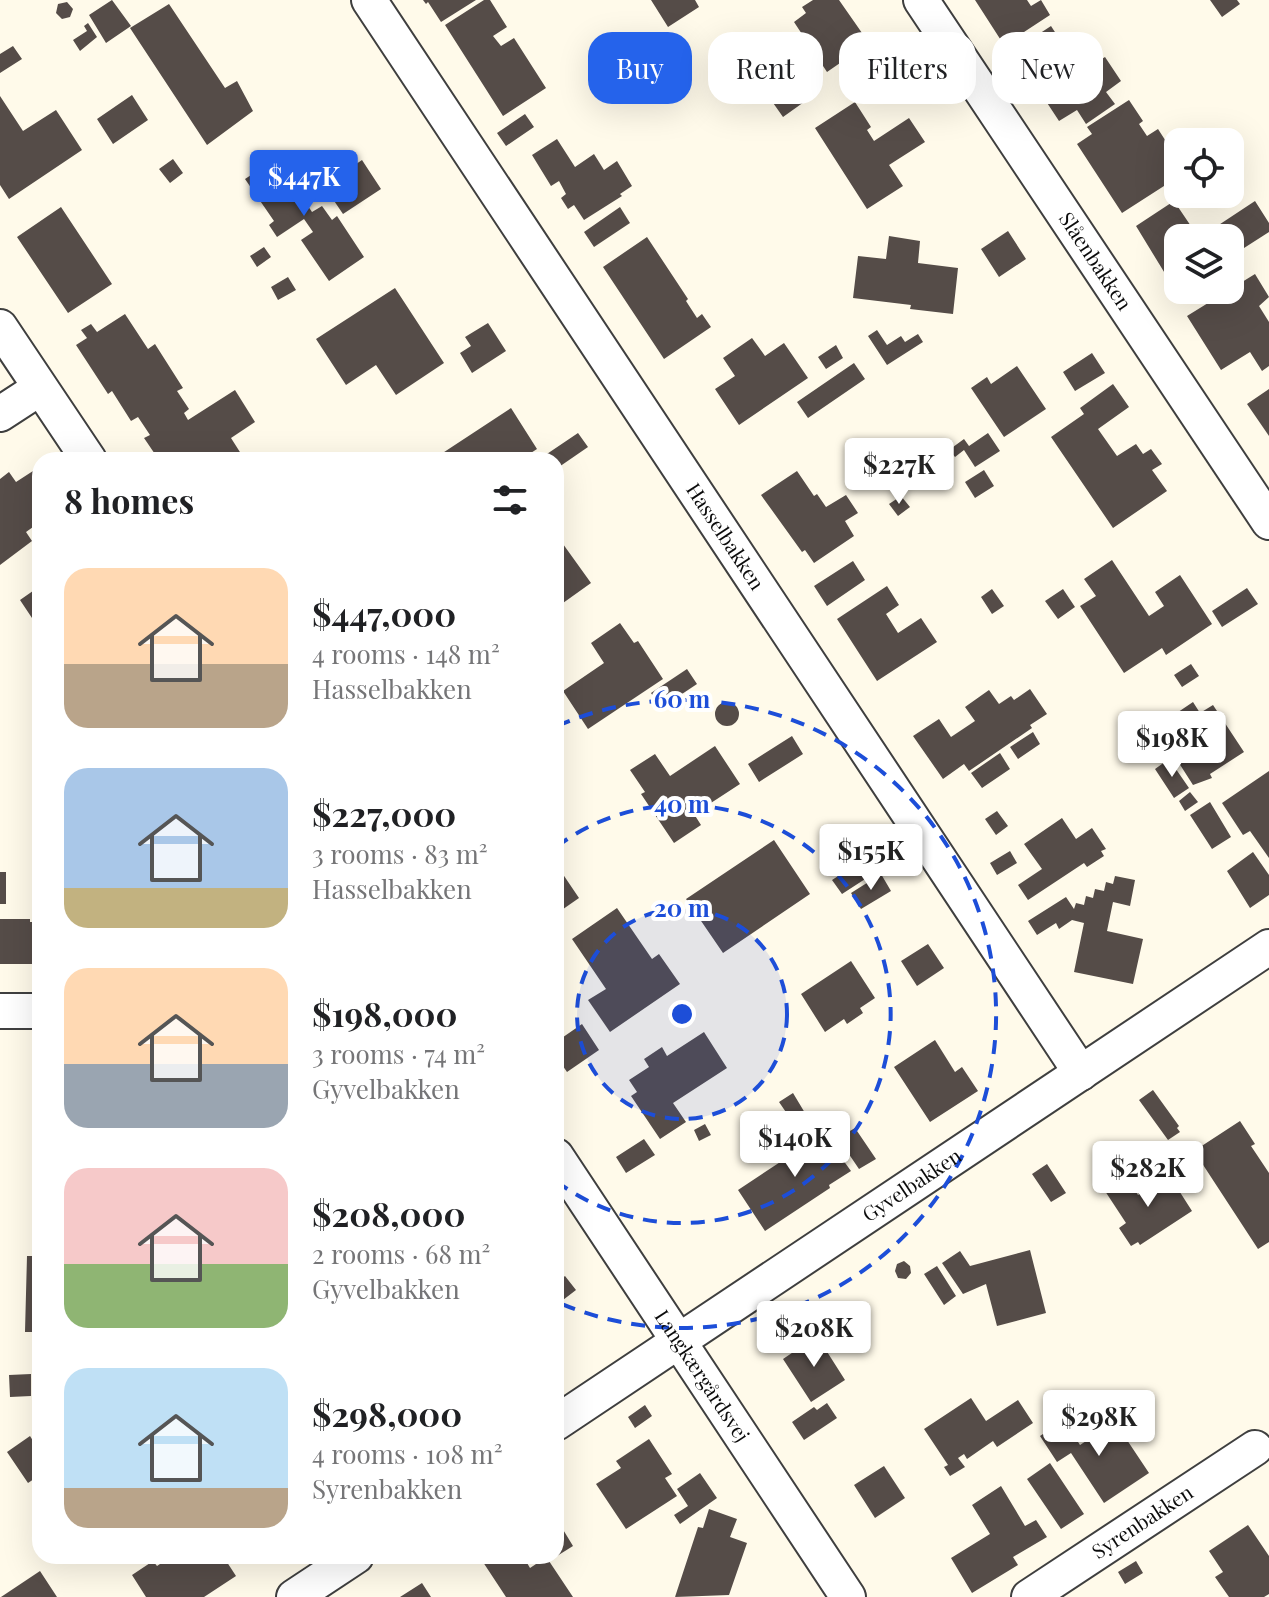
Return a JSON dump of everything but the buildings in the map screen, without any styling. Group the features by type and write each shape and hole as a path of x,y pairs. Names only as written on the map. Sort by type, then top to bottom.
{"street":[{"name":"Hasselbakken","path":"369,0 1081,1073"},
{"name":"Slåenbakken","path":"921,0 1269,522"},
{"path":"0,327 84,452"},
{"path":"0,414 40,388"},
{"name":"Gyvelbakken","path":"564,1418 1269,947"},
{"path":"0,1011 32,1011"},
{"name":"Langkærgårdsvej","path":"564,1168 848,1597"},
{"name":"Syrenbakken","path":"1029,1597 1255,1448"},
{"path":"294,1597 344,1564"}]}
